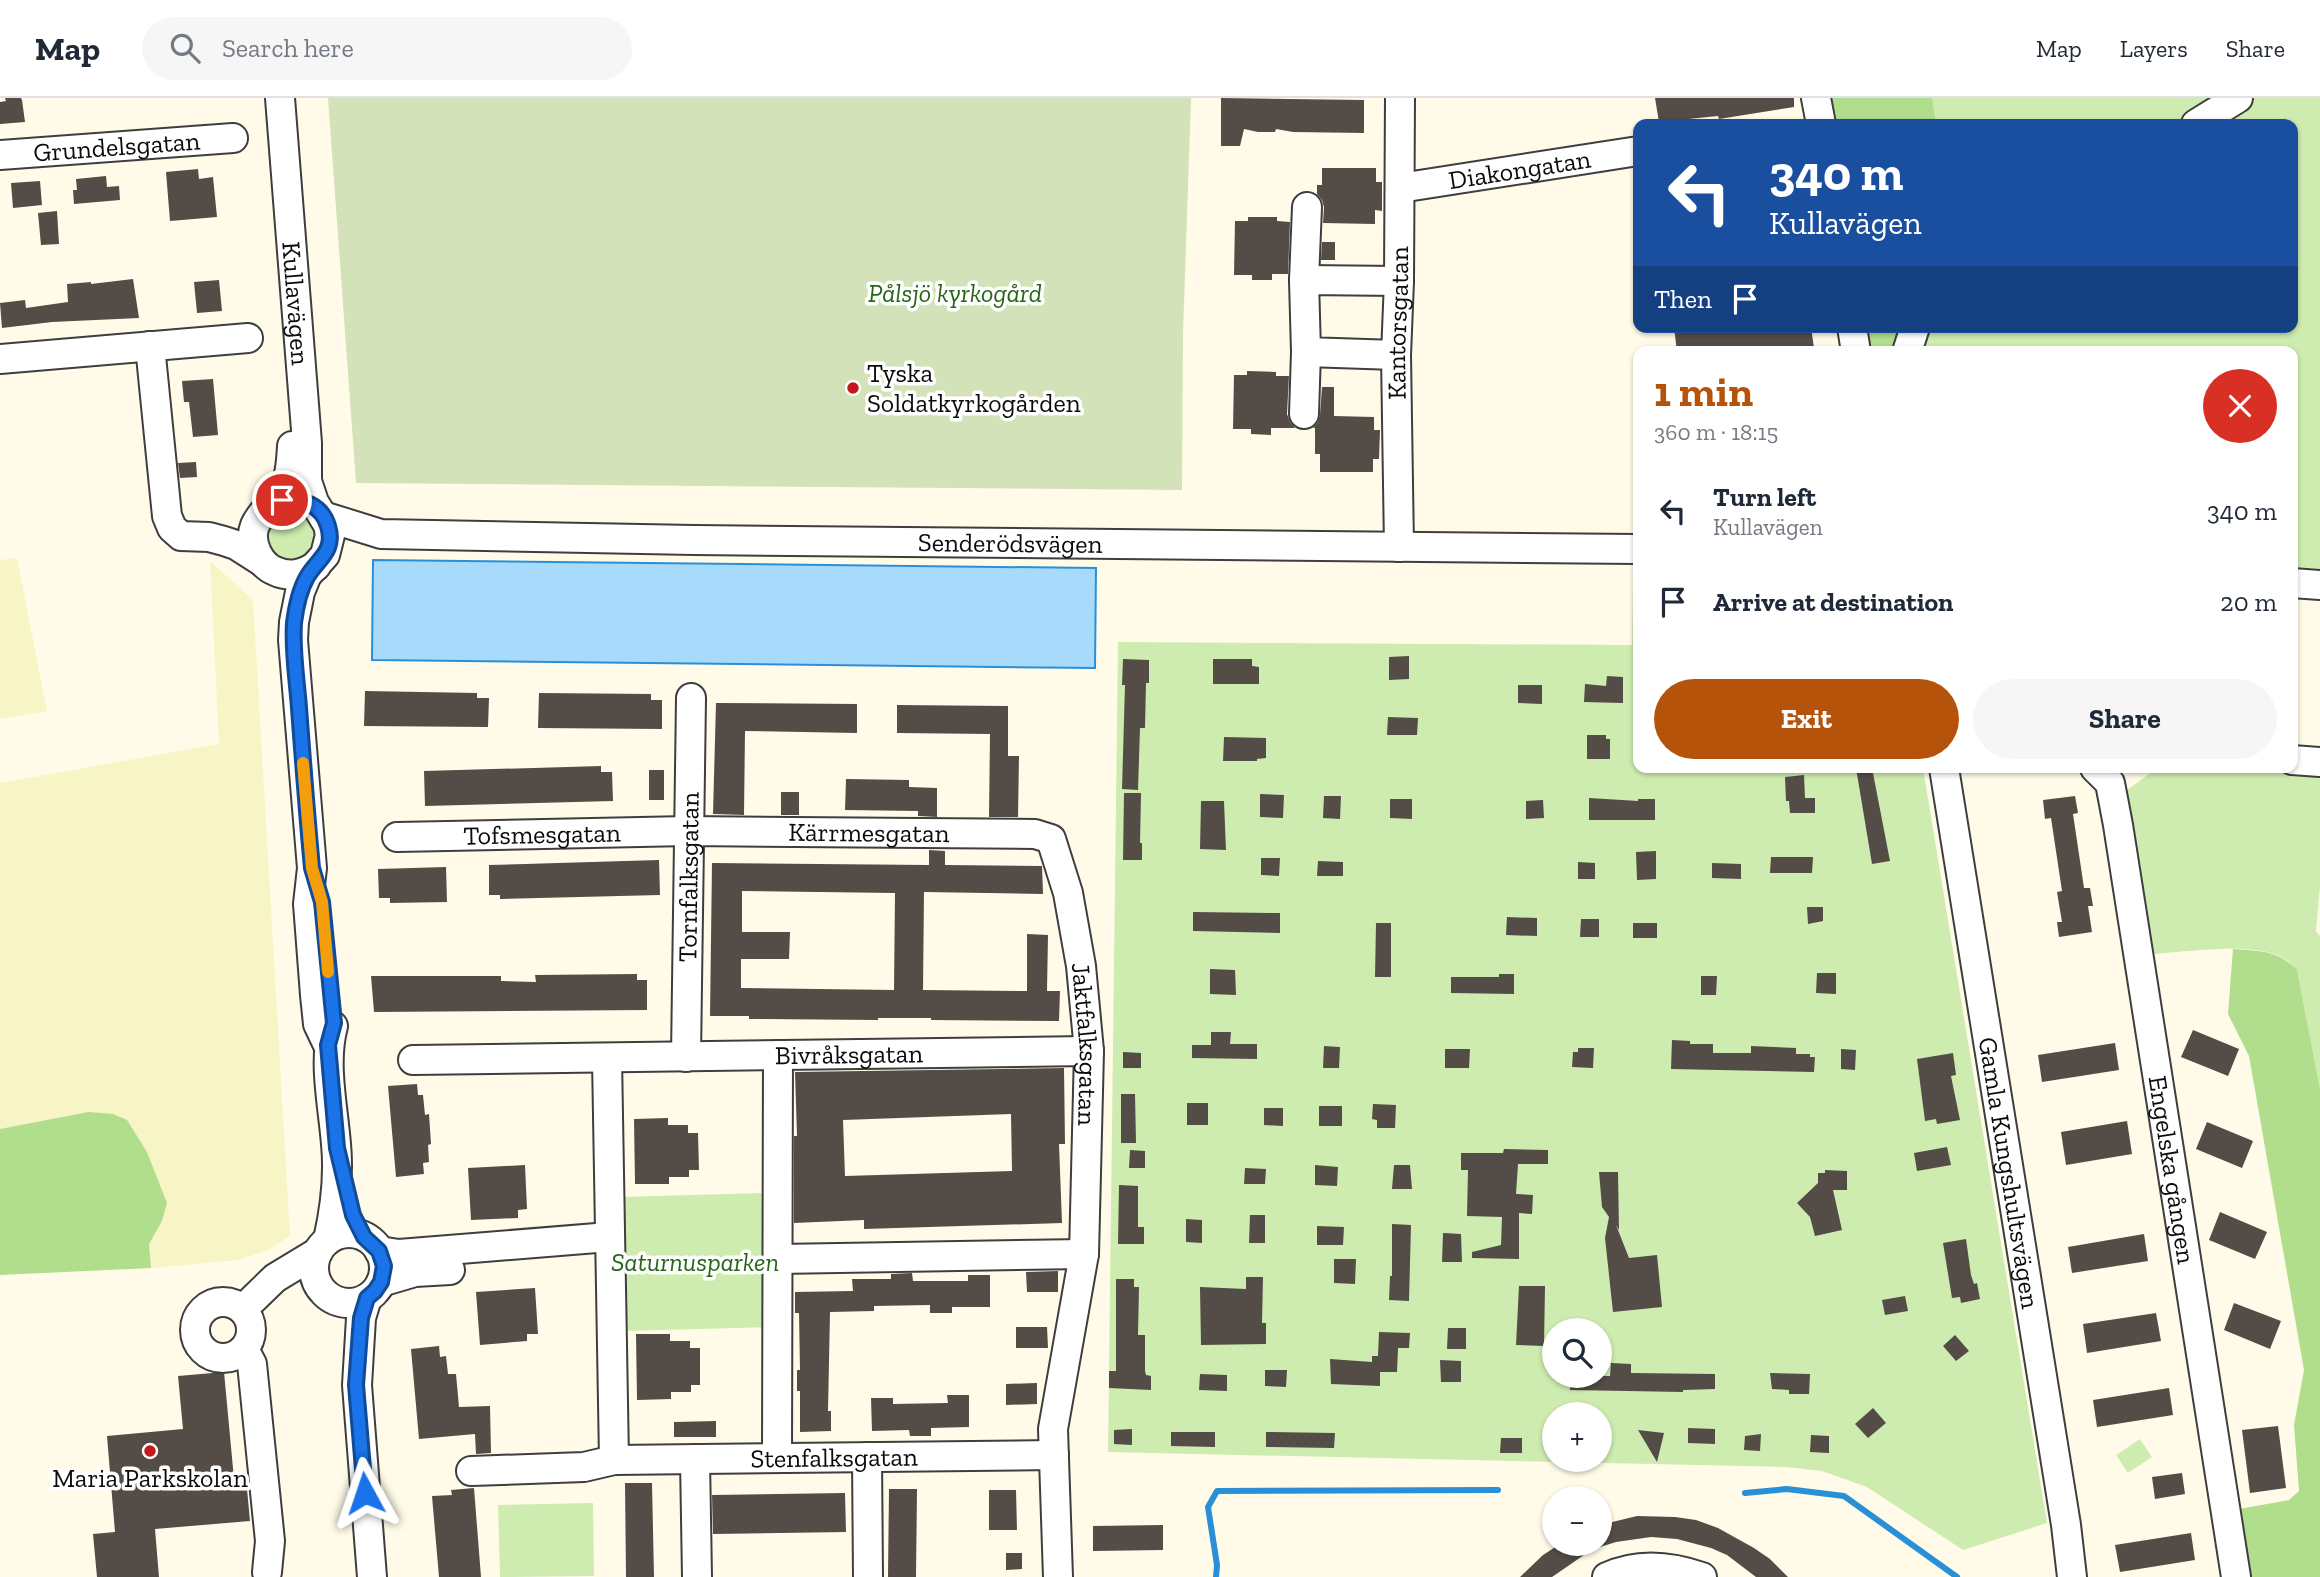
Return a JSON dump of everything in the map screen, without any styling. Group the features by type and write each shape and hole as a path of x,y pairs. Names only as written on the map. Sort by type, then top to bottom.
{"street":[{"name":"Kullavägen","path":"263,98 292,444 288,480 284,489 254,525 253,538 255,550 266,565 284,604 293,640 312,868 308,904 314,987 318,1024 328,1045 337,1148 334,1216 314,1270 340,1320 356,1385"},
{"name":"Kullavägen","path":"280,98 306,417 307,481 330,535 321,560 307,575 300,592 293,640"},
{"name":"Kantorsgatan","path":"1399,547 1395,355 1401,188 1400,98"},
{"path":"2204,119 2238,98"},
{"name":"Grundelsgatan","path":"0,155 233,138"},
{"name":"Diakongatan","path":"1401,188 1633,152"},
{"path":"1304,414 1307,352 1304,280 1307,207"},
{"path":"1304,280 1399,281"},
{"path":"0,359 248,338"},
{"path":"150,346 167,516 172,528 181,536 209,537 236,545 282,574 306,572 321,560"},
{"path":"1307,352 1395,355"},
{"path":"209,537 241,526 282,500 307,502 321,513"},
{"name":"Senderödsvägen","path":"321,513 381,534 694,540 1633,549"},
{"name":"Senderödsvägen","path":"321,560 381,534"},
{"path":"2298,583 2320,585"},
{"name":"Tornfalksgatan","path":"686,1056 691,698"},
{"path":"2298,760 2320,762"},
{"name":"Gamla Kungshultsvägen","path":"1945,773 2072,1577"},
{"name":"Engelska gången","path":"2112,773 2236,1577"},
{"name":"Tofsmesgatan","path":"397,837 688,831"},
{"name":"Kärrmesgatan","path":"688,831 1035,834 1051,839"},
{"name":"Jaktfalksgatan","path":"1051,839 1068,893 1088,1024 1088,1162 1084,1254 1053,1429 1058,1577"},
{"name":"Bivråksgatan","path":"413,1060 1088,1051"},
{"path":"777,1458 778,1055"},
{"path":"607,1058 614,1460"},
{"name":"Kullavägen","path":"337,1148 353,1215 384,1266 361,1318 356,1385 372,1577"},
{"path":"609,1247 399,1254 346,1233 275,1278 249,1302 252,1329 250,1340 236,1356 226,1359 207,1354 195,1337 198,1317 204,1308 213,1303 249,1302 298,1288 324,1292 347,1303 415,1272 609,1247"},
{"path":"778,1259 1084,1254"},
{"path":"244,1349 252,1364 270,1541 267,1572"},
{"name":"Stenfalksgatan","path":"471,1471 584,1467 614,1460 1054,1455"},
{"path":"867,1457 868,1577"},
{"path":"695,1459 697,1577"},
{"path":"1607,1577 1658,1567 1702,1577"}],"shaded area":[{"path":"17,558 47,711 0,719 0,560"},
{"path":"210,561 253,600 290,1236 268,1250 239,1260 151,1268 149,1244 162,1221 88,1112 0,1129 0,783 219,744"}],"green space":[{"name":"Pålsjö kyrkogård","path":"328,98 1191,98 1183,334 1182,490 356,483"},
{"path":"1826,98 1932,98 1935,119 1829,119"},
{"path":"1857,98 2320,98 2320,597 2298,595 2298,346 1895,346 1893,333 2298,333 2298,119 1860,119"},
{"path":"1861,333 1905,333 1902,346 1862,346"},
{"path":"292,508 303,512 310,519 320,539 301,565 269,558 264,526 280,510"},
{"path":"1633,589 1633,773 1924,773 2047,1523 1963,1550 1867,1487 1822,1471 1786,1467 1612,1463 1612,1402 1542,1402 1542,1462 1108,1452 1118,642 1632,645"},
{"path":"2150,773 2320,774 2320,886 2316,931 2320,936 2320,1089 2297,971 2288,961 2258,950 2240,949 2154,954 2123,793"},
{"path":"2233,949 2276,955 2297,970 2320,1089 2320,1577 2249,1577 2239,1509 2289,1500 2299,1491 2294,1425 2304,1370 2249,1056 2228,1014"},
{"path":"88,1112 113,1114 127,1120 147,1152 167,1203 162,1221 149,1244 151,1268 0,1275 0,1129"},
{"name":"Saturnusparken","path":"767,1193 771,1327 623,1331 619,1197"},
{"path":"2140,1439 2152,1457 2128,1473 2116,1455"},
{"path":"593,1503 594,1576 500,1577 498,1505"}],"water":[{"path":"373,560 1096,568 1095,668 372,660"}],"building":[{"path":"5,98 21,98 25,122 0,124 0,102 6,101"},
{"path":"1221,98 1364,100 1364,133 1293,132 1276,129 1275,132 1258,132 1244,129 1240,146 1221,146"},
{"path":"1655,98 1794,98 1794,107 1719,119 1718,116 1658,119"},
{"path":"1322,168 1376,168 1376,182 1382,182 1382,211 1375,210 1375,224 1323,223 1324,207 1317,194 1317,185 1322,185"},
{"path":"198,169 199,179 213,177 217,217 170,221 166,172"},
{"path":"106,176 107,187 119,186 120,200 74,204 73,190 77,190 76,179"},
{"path":"40,181 42,205 13,208 11,183"},
{"path":"57,211 59,244 41,245 38,213"},
{"path":"1248,217 1277,217 1277,221 1290,222 1288,274 1272,274 1272,280 1252,280 1252,275 1234,275 1235,221 1248,221"},
{"path":"1322,242 1335,242 1335,260 1321,260"},
{"path":"133,279 139,318 52,322 2,328 0,303 25,300 26,308 68,302 67,284"},
{"path":"219,280 222,311 197,313 194,282"},
{"path":"1675,333 1812,333 1814,346 1676,346"},
{"path":"1247,371 1276,372 1276,376 1289,376 1287,414 1295,428 1271,428 1271,435 1251,434 1251,429 1233,429 1234,375 1247,375"},
{"path":"213,379 218,435 193,437 189,402 184,402 182,381"},
{"path":"1322,387 1334,387 1334,416 1374,417 1374,430 1380,430 1379,459 1373,459 1373,472 1320,472 1320,454 1315,454 1313,428 1320,415"},
{"path":"196,462 197,477 180,478 178,463"},
{"path":"1409,656 1409,679 1389,680 1389,657"},
{"path":"1123,659 1149,660 1145,728 1140,728 1138,790 1122,789 1125,685 1122,685"},
{"path":"1213,659 1252,659 1252,666 1259,667 1259,684 1213,684"},
{"path":"1607,676 1623,677 1623,703 1584,702 1585,684 1606,686"},
{"path":"1518,685 1542,685 1542,704 1518,703"},
{"path":"365,691 477,693 477,698 489,698 488,727 364,726"},
{"path":"539,693 651,694 651,700 662,700 662,729 538,728"},
{"path":"716,703 857,704 857,733 745,731 744,815 713,814"},
{"path":"897,705 1008,706 1008,756 1019,756 1018,817 989,817 990,734 897,733"},
{"path":"1388,717 1418,718 1417,735 1387,735"},
{"path":"1587,735 1606,735 1606,739 1610,739 1610,759 1587,759"},
{"path":"1224,737 1266,738 1266,758 1257,761 1223,761"},
{"path":"601,766 601,772 612,772 613,801 425,806 424,771"},
{"path":"649,770 664,770 664,800 649,800"},
{"path":"1857,773 1873,773 1890,861 1872,864"},
{"path":"1804,775 1805,798 1815,798 1815,813 1790,813 1789,801 1786,801 1785,777"},
{"path":"846,779 909,780 909,787 937,788 937,817 918,816 918,811 845,810"},
{"path":"781,792 799,792 799,815 781,815"},
{"path":"1124,793 1141,793 1142,860 1123,860"},
{"path":"1260,794 1284,795 1283,818 1260,817"},
{"path":"1324,796 1341,796 1340,819 1323,818"},
{"path":"2075,796 2078,813 2073,814 2084,888 2090,888 2093,906 2088,906 2092,932 2059,937 2057,922 2062,922 2057,892 2062,891 2051,818 2045,819 2043,800"},
{"path":"1589,798 1638,801 1655,799 1655,820 1589,820"},
{"path":"1390,799 1412,799 1412,819 1390,818"},
{"path":"1543,800 1544,818 1526,819 1526,801"},
{"path":"1201,801 1224,801 1226,850 1200,849"},
{"path":"929,850 945,851 945,865 1042,866 1043,894 924,892 923,990 1027,991 1027,934 1048,935 1047,991 1060,991 1059,1021 931,1018 749,1019 749,1016 710,1016 712,863 929,865","holes":["742,891 895,893 894,990 741,988 741,959 789,959 790,932 742,932"]},
{"path":"1656,851 1656,879 1637,880 1636,852"},
{"path":"1771,857 1813,857 1812,873 1770,873"},
{"path":"1261,858 1280,858 1279,876 1261,875"},
{"path":"659,860 660,895 500,899 500,895 489,895 489,865"},
{"path":"1318,861 1343,862 1343,876 1317,876"},
{"path":"1578,862 1595,863 1595,879 1578,879"},
{"path":"1712,863 1741,864 1741,879 1712,878"},
{"path":"446,867 447,902 390,903 390,898 379,898 378,869"},
{"path":"1807,907 1823,907 1823,921 1808,924"},
{"path":"1193,912 1280,913 1280,933 1193,931"},
{"path":"1507,917 1537,918 1537,936 1506,935"},
{"path":"1581,919 1599,919 1599,937 1580,937"},
{"path":"1376,923 1391,923 1391,977 1375,977"},
{"path":"1633,923 1657,923 1657,938 1633,938"},
{"path":"1210,969 1235,970 1236,995 1210,994"},
{"path":"1817,973 1836,973 1836,994 1816,993"},
{"path":"637,974 637,980 647,980 647,1010 374,1012 371,976 501,976 501,981 536,982 535,975"},
{"path":"1499,974 1514,974 1514,994 1451,993 1451,977 1499,977"},
{"path":"1701,976 1717,976 1716,995 1701,995"},
{"path":"2193,1030 2239,1049 2228,1076 2181,1057"},
{"path":"1211,1032 1231,1032 1230,1044 1257,1044 1257,1059 1192,1058 1192,1045 1211,1045"},
{"path":"1672,1040 1690,1041 1690,1044 1713,1044 1713,1053 1751,1053 1751,1046 1796,1048 1796,1054 1810,1054 1810,1057 1815,1057 1814,1072 1671,1069"},
{"path":"2115,1043 2119,1070 2042,1082 2038,1055"},
{"path":"1324,1046 1340,1047 1339,1068 1323,1068"},
{"path":"1578,1048 1594,1048 1593,1068 1572,1067 1573,1052 1578,1052"},
{"path":"1445,1049 1470,1049 1469,1068 1445,1068"},
{"path":"1841,1049 1856,1050 1855,1070 1841,1069"},
{"path":"1123,1052 1141,1053 1141,1068 1123,1068"},
{"path":"1953,1053 1956,1075 1951,1076 1960,1120 1937,1124 1936,1119 1925,1121 1917,1059"},
{"path":"1064,1068 1065,1144 1059,1144 1062,1223 864,1229 864,1220 794,1223 794,1136 797,1136 795,1072","holes":["1011,1114 1012,1171 845,1176 843,1120"]},
{"path":"417,1084 418,1095 423,1095 425,1115 429,1114 429,1162 423,1163 424,1174 396,1177 388,1086"},
{"path":"1121,1094 1135,1094 1136,1143 1121,1143"},
{"path":"1187,1103 1208,1103 1208,1125 1187,1125"},
{"path":"1373,1104 1396,1105 1395,1128 1377,1128 1377,1120 1372,1119"},
{"path":"1319,1106 1342,1106 1342,1126 1319,1126"},
{"path":"1264,1108 1283,1108 1283,1126 1264,1125"},
{"path":"668,1118 668,1125 688,1125 688,1133 698,1133 699,1170 689,1170 689,1177 669,1177 669,1184 635,1184 634,1119"},
{"path":"2127,1121 2132,1154 2066,1165 2061,1132"},
{"path":"2207,1122 2253,1141 2242,1168 2196,1149"},
{"path":"1947,1147 1951,1165 1917,1171 1914,1153"},
{"path":"1504,1149 1548,1150 1548,1164 1518,1164 1516,1194 1533,1195 1532,1214 1519,1213 1519,1259 1472,1258 1472,1252 1501,1245 1502,1217 1467,1216 1468,1170 1461,1170 1461,1153 1503,1153"},
{"path":"1130,1150 1145,1151 1145,1168 1129,1168"},
{"path":"525,1165 527,1209 518,1210 518,1218 471,1220 468,1168"},
{"path":"1315,1165 1338,1167 1337,1186 1315,1185"},
{"path":"1394,1165 1410,1165 1412,1189 1392,1189"},
{"path":"1245,1168 1266,1169 1265,1184 1244,1184"},
{"path":"1825,1170 1847,1171 1847,1190 1833,1190 1842,1230 1815,1236 1810,1217 1797,1203 1818,1183 1818,1173 1825,1173"},
{"path":"1599,1172 1618,1172 1619,1230 1616,1225 1629,1258 1657,1255 1662,1307 1613,1312 1605,1238 1609,1217 1602,1207"},
{"path":"1119,1185 1138,1186 1138,1227 1144,1227 1144,1244 1118,1244"},
{"path":"2220,1212 2267,1232 2255,1259 2209,1240"},
{"path":"1250,1215 1265,1215 1265,1243 1249,1243"},
{"path":"1186,1219 1202,1220 1202,1243 1186,1242"},
{"path":"1392,1224 1411,1225 1409,1301 1389,1300"},
{"path":"1317,1226 1344,1227 1343,1245 1317,1245"},
{"path":"1443,1233 1461,1234 1462,1262 1442,1262"},
{"path":"2144,1234 2148,1261 2072,1273 2068,1247"},
{"path":"1966,1239 1971,1275 1974,1284 1977,1283 1980,1299 1961,1303 1960,1297 1952,1298 1943,1243"},
{"path":"1334,1259 1356,1259 1355,1284 1334,1283"},
{"path":"1058,1271 1058,1292 1027,1292 1026,1272"},
{"path":"912,1273 913,1281 968,1281 968,1275 990,1275 990,1307 952,1307 952,1313 930,1313 930,1305 874,1306 874,1311 830,1312 828,1411 831,1411 831,1431 800,1432 800,1391 797,1391 797,1370 800,1370 799,1313 795,1313 795,1292 853,1291 852,1279 891,1279 891,1274"},
{"path":"1246,1277 1263,1277 1262,1323 1266,1323 1266,1344 1201,1345 1200,1287 1246,1289"},
{"path":"1116,1279 1134,1279 1134,1287 1139,1287 1138,1335 1145,1335 1145,1371 1146,1375 1151,1376 1151,1390 1109,1388 1109,1371 1116,1371"},
{"path":"1519,1286 1545,1286 1542,1346 1516,1345"},
{"path":"535,1288 538,1334 527,1334 527,1341 480,1345 476,1292"},
{"path":"1905,1296 1908,1311 1885,1315 1882,1300"},
{"path":"2234,1303 2281,1321 2270,1349 2224,1330"},
{"path":"2156,1313 2161,1341 2087,1353 2083,1324"},
{"path":"1016,1327 1047,1327 1048,1348 1016,1348"},
{"path":"1448,1328 1466,1328 1466,1349 1447,1349"},
{"path":"1379,1332 1410,1333 1409,1348 1398,1348 1397,1372 1380,1372 1380,1386 1331,1384 1330,1359 1372,1362 1372,1356 1378,1356"},
{"path":"636,1334 670,1334 670,1341 690,1341 690,1348 700,1348 700,1385 691,1385 691,1392 671,1392 671,1399 637,1400"},
{"path":"1955,1335 1969,1351 1956,1361 1943,1346"},
{"path":"439,1346 440,1357 446,1356 448,1374 456,1374 459,1407 490,1406 491,1453 476,1454 475,1434 419,1439 411,1349"},
{"path":"1440,1360 1461,1361 1461,1382 1441,1382"},
{"path":"1612,1363 1631,1364 1631,1373 1715,1374 1715,1389 1683,1392 1570,1390 1612,1388"},
{"path":"1265,1370 1287,1370 1286,1387 1265,1386"},
{"path":"224,1372 234,1479 246,1478 250,1521 155,1529 159,1577 97,1577 93,1534 115,1532 107,1436 183,1429 178,1376"},
{"path":"1770,1373 1810,1374 1809,1394 1789,1394 1789,1390 1772,1389"},
{"path":"1200,1374 1227,1375 1227,1391 1199,1390"},
{"path":"1037,1383 1037,1404 1006,1405 1006,1384"},
{"path":"2169,1388 2173,1415 2097,1427 2093,1400"},
{"path":"947,1395 969,1395 969,1427 931,1428 931,1436 910,1436 909,1430 872,1431 871,1398 893,1398 893,1404 948,1403"},
{"path":"1873,1408 1886,1423 1868,1438 1855,1424"},
{"path":"716,1421 716,1437 674,1437 674,1422"},
{"path":"2278,1426 2286,1488 2250,1493 2242,1430"},
{"path":"1688,1428 1715,1429 1715,1444 1688,1443"},
{"path":"1132,1429 1132,1445 1114,1444 1114,1430"},
{"path":"1638,1430 1664,1433 1657,1462"},
{"path":"1171,1432 1215,1432 1215,1447 1171,1446"},
{"path":"1266,1432 1335,1433 1334,1448 1266,1447"},
{"path":"1761,1434 1760,1451 1744,1450 1745,1436"},
{"path":"1811,1435 1829,1436 1829,1453 1810,1452"},
{"path":"1501,1438 1522,1438 1522,1453 1500,1453"},
{"path":"2182,1473 2185,1494 2155,1499 2152,1477"},
{"path":"625,1483 652,1483 654,1577 626,1577"},
{"path":"474,1488 481,1577 439,1577 432,1496 452,1495 451,1490"},
{"path":"889,1489 917,1489 916,1577 888,1577"},
{"path":"989,1490 1016,1490 1017,1530 989,1530"},
{"path":"845,1493 846,1532 713,1534 712,1495"},
{"path":"1637,1516 1696,1520 1718,1528 1754,1548 1788,1577 1756,1577 1727,1555 1677,1539 1651,1537 1612,1543 1612,1522"},
{"path":"1163,1525 1163,1550 1093,1551 1093,1526"},
{"path":"2191,1533 2195,1560 2120,1572 2115,1545"},
{"path":"1006,1553 1022,1553 1022,1569 1006,1570"},
{"path":"1542,1556 1583,1556 1552,1577 1520,1577"}],"waterway":[{"path":"1745,1493 1787,1489 1844,1496 1957,1577"},
{"path":"1216,1577 1217,1565 1208,1507 1217,1491 1498,1490"}],"slow traffic":[{"path":"303,763 312,868 322,902 328,972"}],"place":[{"name":"Tyska Soldatkyrkogården","path":"853,388"},
{"name":"Maria Parkskolan","path":"150,1451"}],"route":[{"path":"282,500 307,502 318,509 328,525 330,535 325,555 307,575 300,592 293,640 312,868 322,902 334,1023 328,1045 337,1148 353,1215 364,1237 379,1251 384,1266 381,1282 367,1298 361,1318 356,1385 365,1493"}]}
